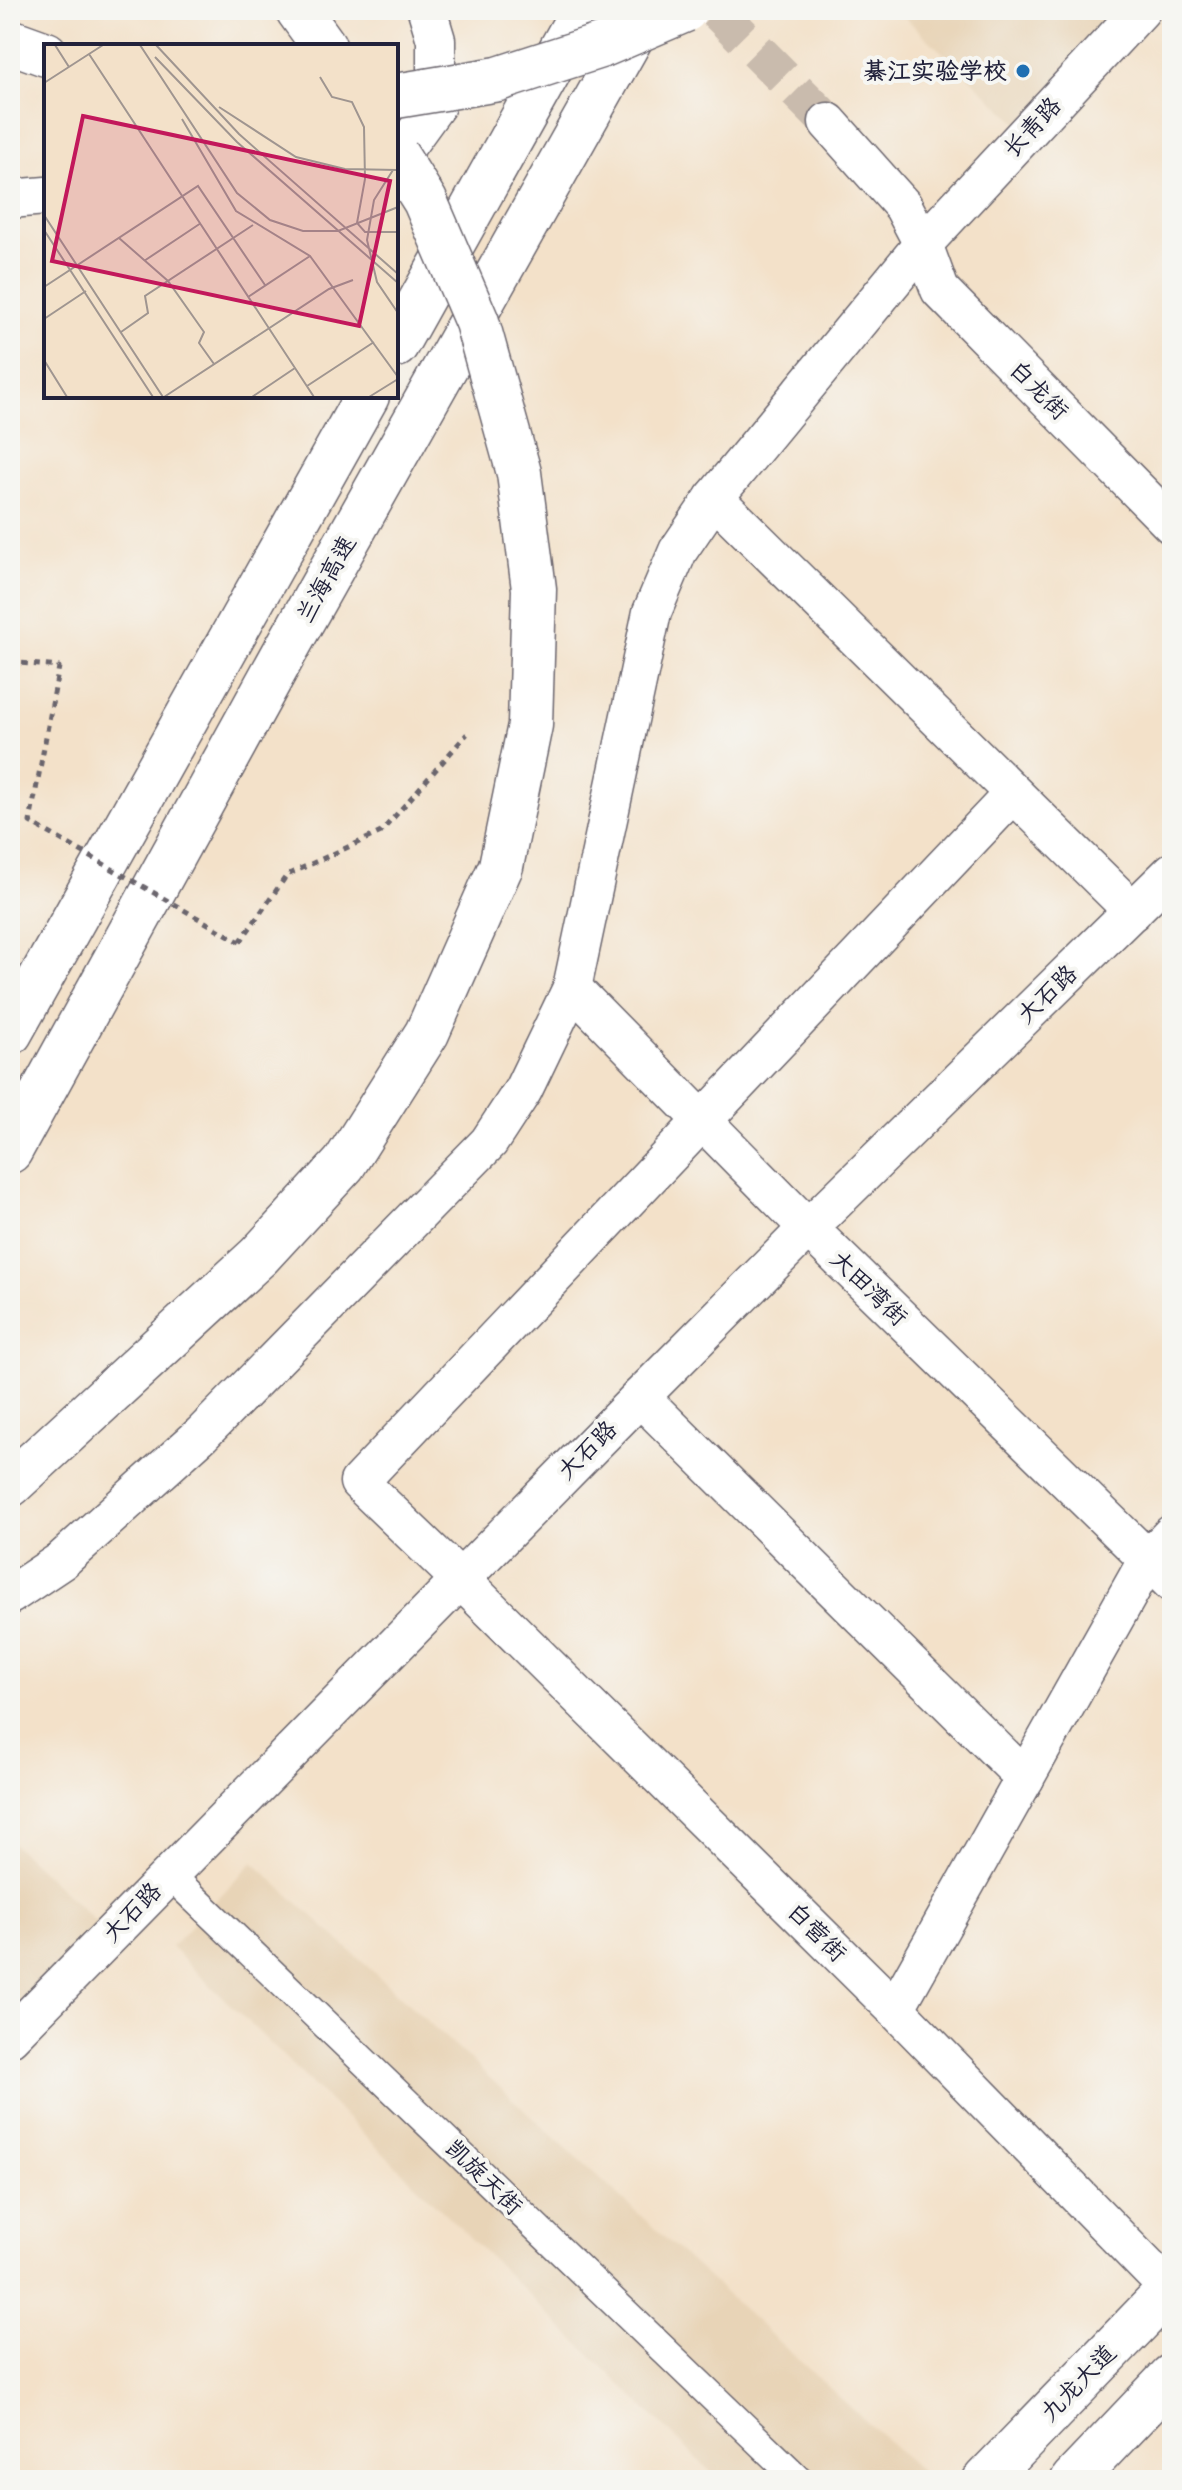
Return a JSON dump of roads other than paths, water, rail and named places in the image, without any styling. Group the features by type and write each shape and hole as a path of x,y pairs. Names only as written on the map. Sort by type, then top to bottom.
{"main road":[{"path":"298,10 323,44"},
{"path":"398,341 583,10"},
{"name":"兰海高速","path":"10,1151 287,648 646,10"},
{"path":"398,96 498,79 603,45 685,10"},
{"path":"10,41 44,53"},
{"path":"10,1485 259,1256 344,1164 427,1033 501,866 530,725 534,589 519,473 477,322 425,201 398,161"},
{"path":"10,1033 366,398"},
{"name":"九龙大道","path":"985,2480 1171,2290"},
{"path":"1073,2480 1172,2376"}],"street":[{"path":"398,155 436,105 436,40 427,10"},
{"name":"长青路","path":"10,1595 61,1561 202,1434 489,1142 523,1090 572,988 652,612 678,551 714,498 923,244 1141,10"},
{"name":"白龙街","path":"828,122 903,206 923,244 940,290 1172,525"},
{"path":"714,498 1133,911"},
{"path":"703,1121 1013,794"},
{"name":"大石路","path":"10,2037 459,1578 808,1228 1172,872"},
{"name":"大田湾街","path":"572,988 808,1228 1164,1559"},
{"name":"白营街","path":"703,1121 359,1482 895,2009 1171,2290"},
{"path":"640,1397 1025,1778"},
{"path":"895,2009 1025,1778 1164,1559"},
{"name":"凯旋天街","path":"169,1874 799,2480"}],"tunnel":[{"path":"716,10 828,122"}],"place":[{"name":"綦江实验学校","path":"1023,71"}]}
